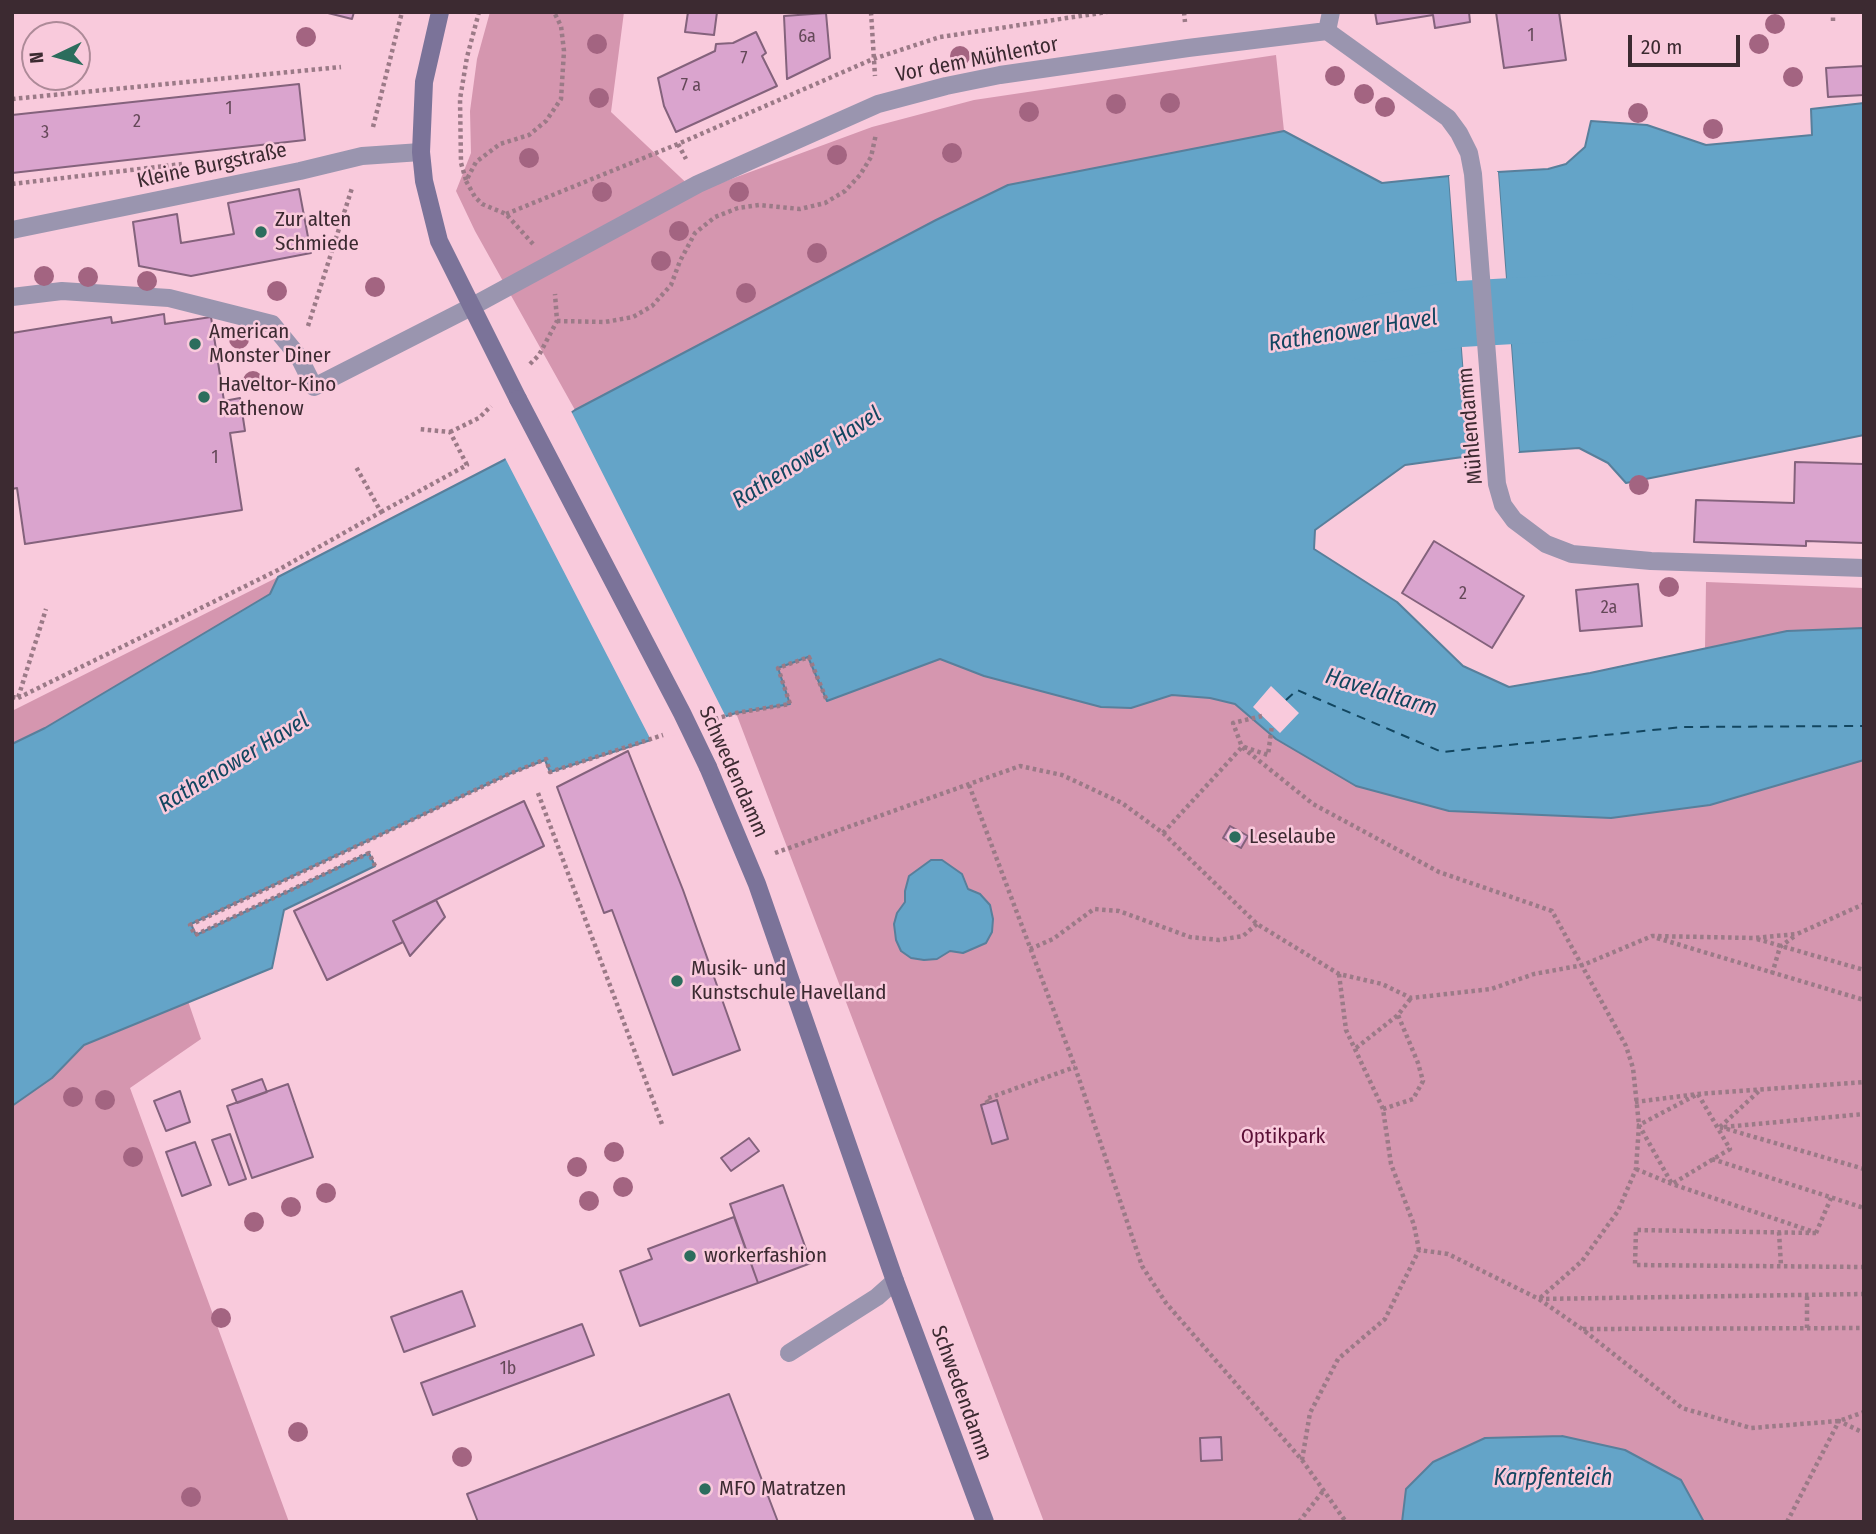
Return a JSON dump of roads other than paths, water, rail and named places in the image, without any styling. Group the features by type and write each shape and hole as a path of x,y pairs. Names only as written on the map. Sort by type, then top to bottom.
{"main road":[{"name":"Schwedendamm","path":"440,12 424,82 421,152 424,181 439,241 708,767 757,884 895,1281 985,1522"}],"street":[{"path":"1327,31 1331,12"},
{"name":"Vor dem Mühlentor","path":"12,298 62,291 169,298 272,324 299,357 314,387 471,307 698,184 878,104 1000,75 1327,31"},
{"name":"Mühlendamm","path":"1327,31 1448,118 1469,153 1473,174 1494,454 1503,505 1514,520 1546,544 1572,554 1651,561 1864,568"},
{"name":"Kleine Burgstraße","path":"12,230 362,156 421,152"},
{"path":"789,1353 877,1297 895,1281"}],"water":[{"path":"1864,103 1864,435 1626,483 1608,463 1579,448 1519,452 1498,172 1548,169 1566,164 1585,147 1591,121 1647,125 1706,145 1812,135 1811,109"},
{"name":"Havelaltarm","path":"1284,131 1382,183 1449,176 1470,456 1405,465 1315,530 1314,549 1397,602 1463,666 1509,687 1590,673 1787,631 1864,628 1864,760 1710,805 1611,818 1449,811 1356,786 1276,739 1235,704 1210,698 1172,695 1131,708 1101,707 984,676 940,659 827,701 808,657 778,668 790,704 736,713 550,772 545,760 509,774 191,924 196,935 369,853 375,866 284,910 272,968 84,1045 52,1078 12,1106 12,744 45,728 270,594 278,577 504,460 575,410 936,220 1008,185"},
{"path":"931,860 942,860 962,874 968,889 980,894 990,905 993,919 992,932 986,943 963,953 950,951 937,959 924,960 911,958 901,951 894,924 897,913 905,902 909,876"},
{"name":"Karpfenteich","path":"1562,1436 1625,1450 1681,1480 1704,1522 1402,1522 1406,1489 1433,1462 1485,1438"}],"waterway":[{"name":"Rathenower Havel","path":"1370,329 1460,314 1600,306"}],"place":[{"name":"Zur alten Schmiede","path":"261,232"},
{"name":"American Monster Diner","path":"195,344"},
{"name":"Haveltor-Kino Rathenow","path":"204,397"},
{"name":"Leselaube","path":"1235,837"},
{"name":"Musik- und Kunstschule Havelland","path":"677,981"},
{"name":"workerfashion","path":"690,1256"},
{"name":"MFO Matratzen","path":"705,1489"}],"park label":[{"name":"Optikpark","path":"1283,1137"}]}
